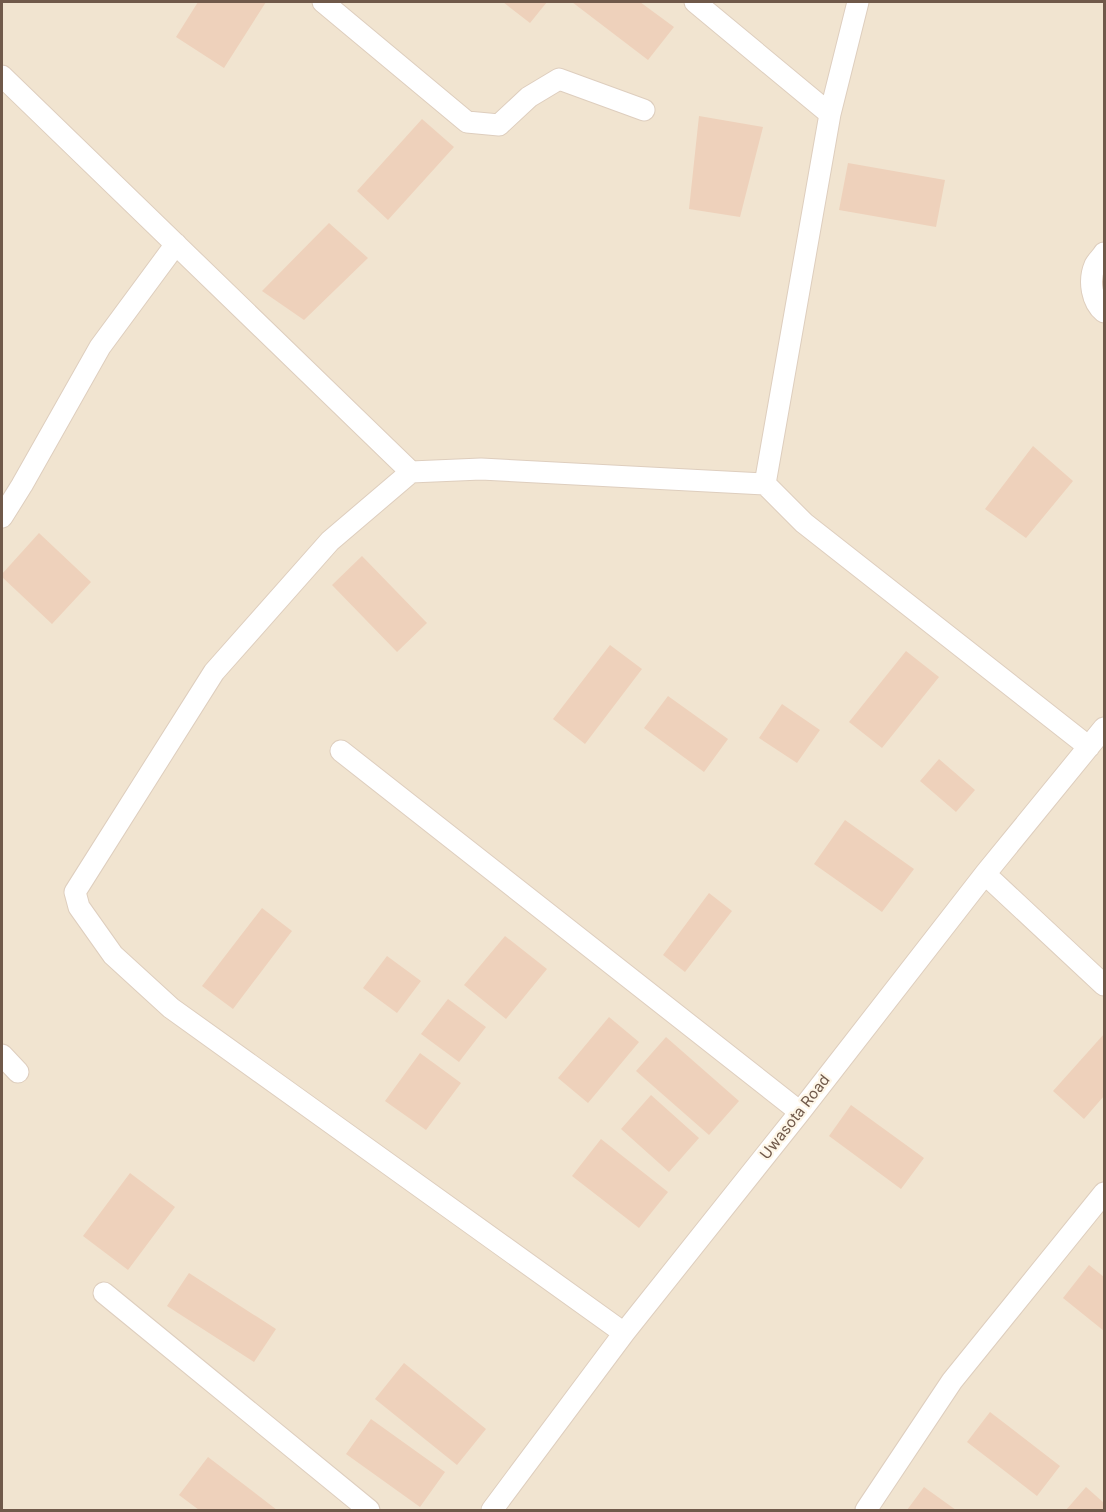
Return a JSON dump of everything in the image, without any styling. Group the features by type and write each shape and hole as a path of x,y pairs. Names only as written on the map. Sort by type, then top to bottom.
{"street":[{"path":"324,2 467,122 499,125 529,97 559,79 644,110"},
{"path":"695,2 830,114"},
{"path":"765,484 830,114 858,2"},
{"path":"2,76 411,472"},
{"path":"2,517 100,347 176,244"},
{"path":"1104,253 1095,265 1091,285 1097,306 1104,312"},
{"path":"624,1333 171,1008 113,955 79,907 75,892 214,672 330,541 411,472 481,469 765,484 804,523 1089,747"},
{"name":"Uwasota Road","path":"492,1510 624,1333 985,874 1104,728"},
{"path":"341,752 800,1112"},
{"path":"985,874 1104,985"},
{"path":"2,1055 18,1072"},
{"path":"866,1510 952,1381 1104,1193"},
{"path":"104,1293 369,1510"}],"shaded area":[{"path":"2,2 1104,2 1104,1510 2,1510"}],"building":[{"path":"198,2 266,2 224,68 176,37"},
{"path":"503,2 547,2 530,23"},
{"path":"572,2 640,2 674,27 648,60"},
{"path":"699,116 763,127 740,217 689,209"},
{"path":"422,119 454,147 388,220 357,191"},
{"path":"848,163 945,180 936,227 839,210"},
{"path":"329,223 368,258 304,320 262,291"},
{"path":"1033,446 1073,481 1026,538 985,509"},
{"path":"39,533 91,582 52,624 2,577 2,574"},
{"path":"362,556 427,623 397,652 332,585"},
{"path":"610,645 642,669 585,744 553,719"},
{"path":"906,651 939,677 882,748 849,722"},
{"path":"668,696 728,739 704,772 644,728"},
{"path":"782,704 820,730 797,763 759,738"},
{"path":"939,759 975,790 956,812 920,781"},
{"path":"845,820 914,869 882,912 814,864"},
{"path":"709,893 732,911 685,972 663,955"},
{"path":"262,908 292,931 233,1009 202,986"},
{"path":"505,936 547,969 506,1019 464,985"},
{"path":"387,956 421,981 397,1013 363,988"},
{"path":"448,999 486,1027 459,1062 421,1034"},
{"path":"609,1017 639,1042 588,1103 558,1078"},
{"path":"1104,1034 1104,1096 1084,1119 1053,1091"},
{"path":"666,1037 739,1101 709,1135 636,1071"},
{"path":"420,1053 461,1083 426,1130 385,1101"},
{"path":"651,1095 699,1138 669,1172 621,1129"},
{"path":"851,1105 924,1158 901,1189 829,1136"},
{"path":"601,1139 668,1192 639,1228 572,1176"},
{"path":"130,1173 175,1207 128,1270 83,1236"},
{"path":"1089,1265 1104,1277 1104,1331 1063,1298"},
{"path":"189,1273 276,1329 254,1362 167,1306"},
{"path":"404,1363 486,1429 457,1465 375,1399"},
{"path":"990,1412 1060,1466 1037,1496 967,1442"},
{"path":"371,1419 445,1472 420,1507 346,1454"},
{"path":"208,1457 277,1510 199,1510 179,1495"},
{"path":"924,1487 956,1510 907,1510"},
{"path":"1086,1487 1104,1503 1104,1510 1066,1510"}]}
